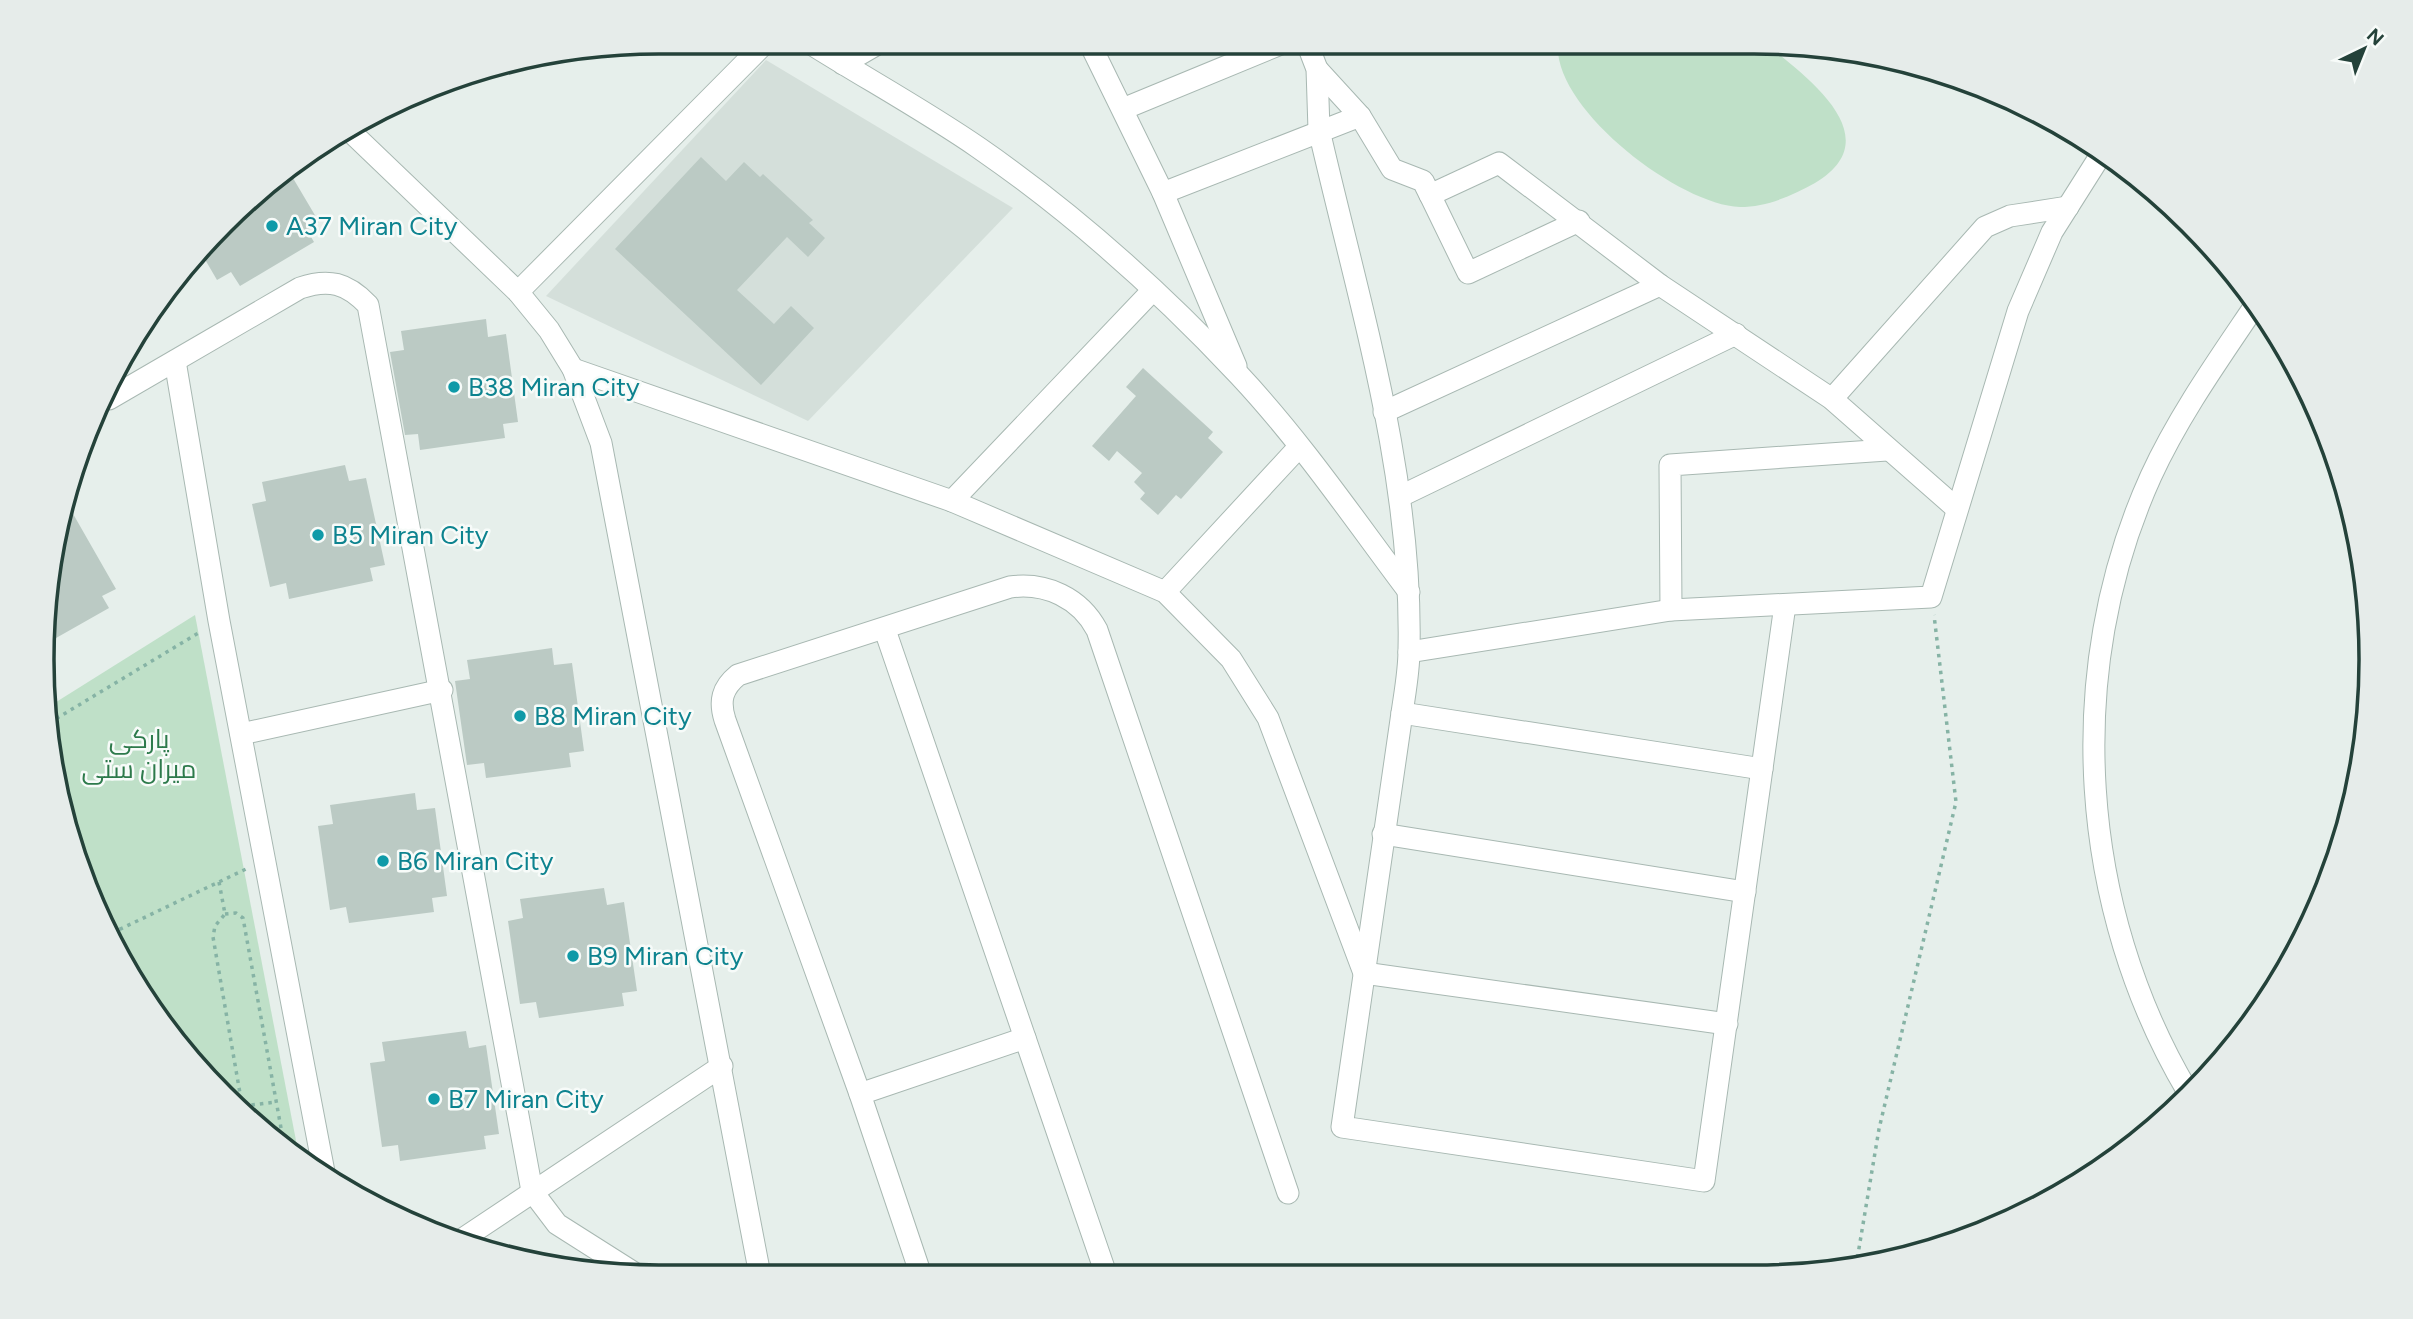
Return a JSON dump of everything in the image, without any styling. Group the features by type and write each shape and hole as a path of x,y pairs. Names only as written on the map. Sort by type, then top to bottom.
{"street":[{"path":"518,292 754,54"},
{"path":"827,54 979,148 1057,207 1153,290 1240,376 1409,592"},
{"path":"843,64 860,54"},
{"path":"1095,54 1163,193 1240,376"},
{"path":"1123,109 1256,54"},
{"path":"1311,54 1317,69 1319,131 1401,496 1409,592 1409,652 1402,713 1342,1127 1704,1181 1785,605"},
{"path":"1317,69 1360,116 1392,169 1423,181 1468,273 1579,222"},
{"path":"1163,193 1360,116"},
{"path":"355,136 518,292 549,330 573,369 601,443 758,1265"},
{"path":"1409,652 1671,610 1931,597 2018,311 2037,264 2097,161"},
{"path":"1430,195 1499,163 1660,285 1832,399 1956,508"},
{"path":"1832,399 1985,226 2010,216 2068,207"},
{"path":"116,395 300,288 318,281 337,283 355,291 368,305 442,690 532,1191 556,1224 618,1263"},
{"path":"1384,412 1660,285"},
{"path":"952,501 1153,290"},
{"path":"2184,1084 2138,992 2115,919 2095,797 2098,681 2115,583 2138,508 2169,442 2250,313"},
{"path":"1401,496 1736,334"},
{"path":"175,361 219,621 322,1162"},
{"path":"573,369 952,501 1165,592 1231,659 1268,718 1364,973"},
{"path":"1165,592 1298,447"},
{"path":"1671,610 1670,465 1887,450"},
{"path":"917,1265 860,1094 721,708 728,683 738,675 1021,585 1055,592 1076,603 1091,618 1289,1193"},
{"path":"885,630 1103,1265"},
{"path":"241,734 442,690"},
{"path":"1402,713 1762,769"},
{"path":"1383,834 1745,892"},
{"path":"1364,973 1727,1024"},
{"path":"860,1094 1025,1038"},
{"path":"469,1234 722,1066"}],"path":[{"path":"1858,1256 1879,1129 1956,802 1931,597"},
{"path":"57,718 219,621"},
{"path":"118,930 265,860"},
{"path":"219,882 226,914"},
{"path":"241,1096 213,937 215,926 226,914 236,913 243,918 282,1133"},
{"path":"249,1104 277,1102"}],"shaded area":[{"path":"766,60 1013,208 808,421 546,296"}],"green space":[{"path":"1560,54 1780,55 1801,72 1834,108 1844,127 1845,146 1837,165 1815,183 1788,196 1750,207 1714,202 1685,190 1624,149 1597,123 1575,96 1562,69"},
{"name":"پارکی میران ستی","path":"195,615 297,1144 260,1115 204,1059 156,996 135,962 100,891 86,854 66,778 56,702"}],"building":[{"path":"701,157 726,181 744,162 760,177 763,174 813,220 809,223 825,238 808,257 787,237 737,290 774,324 791,306 814,328 761,385 615,249"},
{"name":"A37 Miran City","path":"293,178 319,222 307,230 314,242 240,286 231,272 217,280 205,259 260,204"},
{"name":"B38 Miran City","path":"486,319 488,337 506,334 518,422 503,424 505,438 420,450 418,434 405,435 390,352 404,350 401,331"},
{"path":"1143,368 1213,432 1208,438 1223,452 1181,499 1176,495 1158,515 1140,499 1145,493 1134,482 1142,473 1117,451 1109,461 1092,446 1136,396 1126,387"},
{"name":"B5 Miran City","path":"345,465 349,481 366,478 385,565 370,568 373,581 289,599 286,583 270,587 252,504 266,501 262,482"},
{"path":"73,513 116,589 102,596 109,608 55,639 59,580"},
{"name":"B8 Miran City","path":"552,648 554,665 572,663 584,751 569,753 571,767 486,778 484,763 467,765 455,681 470,679 467,660"},
{"name":"B6 Miran City","path":"415,793 417,810 435,808 447,896 432,898 434,912 349,923 346,907 330,910 318,826 333,824 330,805"},
{"name":"B9 Miran City","path":"604,888 607,905 624,902 637,991 622,993 624,1006 539,1018 536,1002 520,1004 508,921 523,918 520,899"},
{"name":"B7 Miran City","path":"466,1031 469,1048 486,1045 499,1134 484,1136 486,1149 400,1161 398,1145 382,1147 370,1063 385,1061 382,1042"}],"place":[{"name":"A37 Miran City","path":"272,226"},
{"name":"B38 Miran City","path":"454,387"},
{"name":"B5 Miran City","path":"318,535"},
{"name":"B8 Miran City","path":"520,716"},
{"name":"B6 Miran City","path":"383,861"},
{"name":"B9 Miran City","path":"573,956"},
{"name":"B7 Miran City","path":"434,1099"}]}
